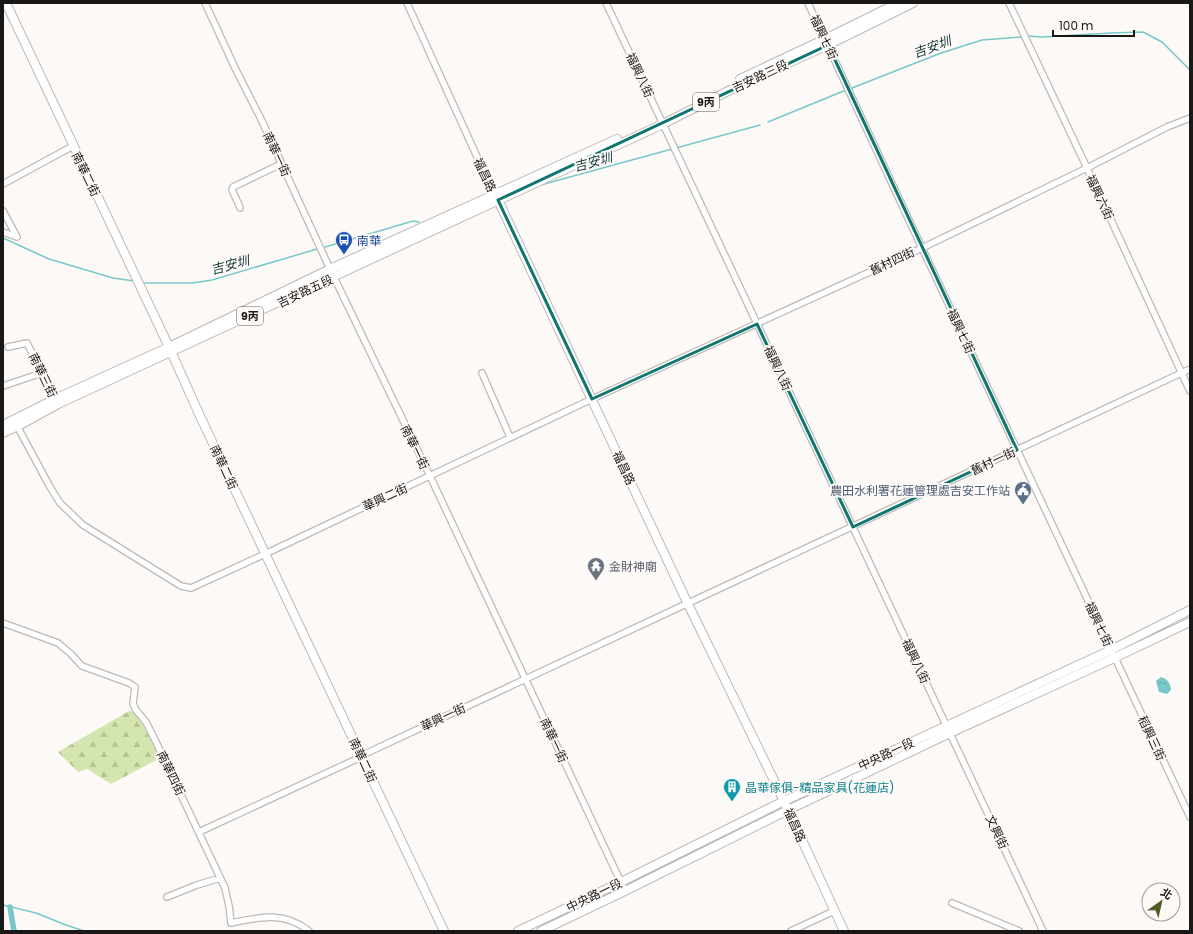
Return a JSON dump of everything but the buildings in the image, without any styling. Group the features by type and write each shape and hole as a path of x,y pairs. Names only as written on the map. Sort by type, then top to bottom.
{"street":[{"name":"南華二街","path":"6,3 444,931"},
{"name":"南華一街","path":"205,3 625,891"},
{"name":"福昌路","path":"407,3 496,198 687,602 784,801 844,931"},
{"name":"福興八街","path":"606,3 948,729"},
{"name":"福興七街","path":"808,3 1114,658"},
{"name":"吉安路三段","path":"496,198 746,82 826,42 898,3"},
{"name":"吉安路三段","path":"826,42 913,3"},
{"name":"福興六街","path":"1009,3 1190,391"},
{"name":"舊村四街","path":"592,399 922,248 1087,168 1167,127 1190,118"},
{"path":"3,184 73,146"},
{"path":"240,208 232,190 233,187 281,164"},
{"name":"吉安路五段","path":"3,433 16,423 57,402 496,198"},
{"path":"3,211 18,237 3,232"},
{"name":"南華三街","path":"8,348 27,343 57,402"},
{"name":"舊村一街","path":"687,602 853,527 1190,369"},
{"path":"3,386 42,373"},
{"path":"482,373 510,438"},
{"name":"華興二街","path":"16,423 46,481 60,503 83,524 181,586 191,588 592,399"},
{"name":"吉安路五段","path":"3,425 16,423"},
{"name":"華興一街","path":"199,832 361,757 687,602"},
{"name":"中央路一段","path":"541,931 625,891 948,729 1190,610"},
{"name":"中央路一段","path":"518,931 621,882 784,801 1114,658 1190,622"},
{"name":"南華四街","path":"3,623 58,643 72,654 82,666 129,683 135,687 133,704 146,722 225,888 231,922 263,916 276,917 296,923 309,931"},
{"name":"稻興三街","path":"1114,658 1190,818"},
{"name":"文興街","path":"948,729 1043,931"},
{"path":"167,897 220,878"},
{"path":"952,903 1019,931"},
{"path":"791,931 802,928 834,911"}],"highlighted area":[{"path":"828,45 1017,450 853,527 757,324 592,399 498,200"}],"green space":[{"path":"129,711 136,712 160,758 111,784 87,769 78,772 58,752"}],"water":[{"path":"1161,677 1167,680 1170,685 1171,690 1167,694 1159,692 1156,681"}],"waterway":[{"name":"吉安圳","path":"1028,36 1042,37 1143,32 1162,42 1190,70"},
{"name":"吉安圳","path":"852,88 941,53 982,40 1021,37"},
{"name":"吉安圳","path":"768,122 846,90"},
{"name":"吉安圳","path":"676,148 760,125"},
{"name":"吉安圳","path":"537,186 672,149"},
{"name":"吉安圳","path":"325,247 413,221 419,222"},
{"name":"吉安圳","path":"439,232 463,221"},
{"name":"吉安圳","path":"3,238 49,259 113,278 134,281"},
{"name":"吉安圳","path":"145,283 192,283 212,280 317,249"},
{"path":"3,905 36,913 84,931"},
{"path":"10,907 14,931"}],"place":[{"name":"南華","path":"344,255"},
{"name":"農田水利署花蓮管理處吉安工作站","path":"1023,505"},
{"name":"金財神廟","path":"596,581"},
{"name":"晶華傢俱-精品家具(花蓮店)","path":"732,802"}]}
